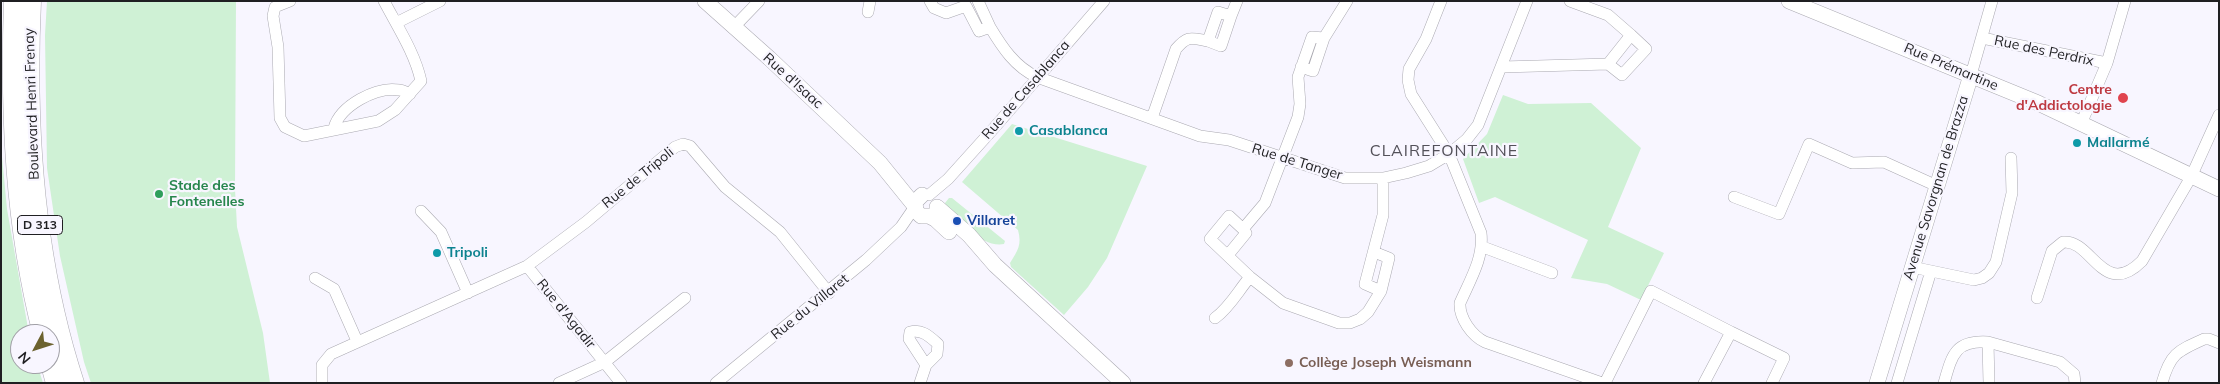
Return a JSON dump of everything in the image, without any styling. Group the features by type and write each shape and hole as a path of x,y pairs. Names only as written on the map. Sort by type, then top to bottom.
{"highway":[{"name":"Boulevard Henri Frenay","path":"14,1 13,85 15,165 20,215 41,324"},
{"name":"Boulevard Henri Frenay","path":"31,1 30,146 33,177 50,288 66,358 74,383"}],"street":[{"path":"290,1 275,4 273,16 278,46 280,118 285,127 304,136 378,120 395,110 421,81 419,72 384,1"},
{"path":"396,23 440,1"},
{"name":"Rue d'Isaac","path":"704,1 809,96 925,206 969,235 995,265 1123,383"},
{"path":"734,28 759,1"},
{"path":"930,1 934,8 946,13 973,3"},
{"path":"1088,1 1101,5"},
{"path":"1152,118 1176,49 1182,42 1190,38 1208,41 1218,12 1231,16 1236,1"},
{"path":"1243,229 1265,204 1284,159 1298,117 1300,104 1298,77 1312,37 1324,38 1347,1"},
{"path":"1441,1 1426,39 1409,69 1408,80 1411,94 1449,154 1481,233 1483,247 1460,303 1460,311 1476,338 1604,383 1651,291 1784,358 1772,383"},
{"name":"Rue de Tanger","path":"973,3 979,31 990,27 1003,50 1030,74 1037,77 1200,136 1229,140 1345,178 1383,178 1429,166 1449,154 1467,139 1478,125 1527,1"},
{"path":"1502,67 1608,64 1622,74 1646,49 1608,15 1570,1"},
{"name":"Rue Prémartine","path":"1789,1 1971,75 2219,189"},
{"name":"Avenue Savorgnan de Brazza","path":"1877,383 1992,1"},
{"path":"2081,124 2107,64 2125,1"},
{"name":"Rue de Casablanca","path":"925,206 1101,5"},
{"path":"1608,64 1631,35"},
{"name":"Rue des Perdrix","path":"1982,38 2107,64"},
{"path":"334,128 338,116 348,106 364,98 381,92 398,90 410,94"},
{"path":"2036,298 2052,251 2062,242 2073,244 2103,268 2115,274 2124,274 2135,268 2142,261 2191,177 2219,116"},
{"name":"Rue de Tripoli","path":"322,383 322,365 331,354 527,266 586,222 674,147 683,144 690,146 724,187 780,232 829,293"},
{"path":"1734,197 1779,214 1809,144 1852,163 1884,162 1937,186"},
{"path":"1912,267 1974,280 1982,278 1989,273 1996,262 2012,193 2010,158"},
{"path":"1381,291 1365,284 1383,216 1383,178"},
{"name":"Rue du Villaret","path":"716,383 829,293 925,206"},
{"path":"421,211 442,232 468,293"},
{"path":"1228,255 1246,233 1229,216 1210,238 1250,277 1283,303 1339,323 1350,323 1360,319 1368,312 1381,291 1389,258 1374,252"},
{"path":"1483,247 1552,273"},
{"name":"Rue d'Agadir","path":"527,266 621,383"},
{"name":"Avenue Savorgnan de Brazza","path":"1897,383 1931,271"},
{"path":"1215,318 1230,305 1237,292 1250,277"},
{"path":"315,278 334,289 357,341"},
{"name":"Rue d'Agadir","path":"604,362 684,298"},
{"path":"1704,383 1731,332"},
{"path":"2162,383 2168,364 2174,355 2204,339 2219,343"},
{"path":"1988,342 1989,383"},
{"path":"1944,383 1952,357 1959,348 1966,343 1988,342 2060,362 2075,378"},
{"path":"1888,346 1907,348"},
{"path":"559,383 604,362"},
{"path":"920,383 926,365"}],"green space":[{"name":"Stade des Fontenelles","path":"47,1 236,1 235,189 237,227 263,333 270,383 91,383 84,362 60,256 47,168 45,35"},
{"path":"1503,95 1528,104 1591,103 1641,148 1608,227 1664,253 1641,300 1607,284 1571,278 1588,240 1495,197 1479,203 1463,159 1487,134"},
{"path":"1012,124 1147,166 1107,258 1088,287 1064,315 1011,267 1010,263 1019,244 1018,230 962,182"},
{"path":"1,146 7,209 27,324 10,324 10,374 40,374 43,383 1,383"},
{"path":"949,198 952,198 1005,241 1004,244 988,242 972,233 946,210 945,203"}],"place":[{"name":"Centre d'Addictologie","path":"2123,98"},
{"name":"Casablanca","path":"1019,131"},
{"name":"Mallarmé","path":"2077,143"},
{"name":"Stade des Fontenelles","path":"159,194"},
{"name":"Villaret","path":"957,221"},
{"name":"Tripoli","path":"437,253"},
{"name":"Collège Joseph Weismann","path":"1289,363"}],"district":[{"name":"CLAIREFONTAINE","path":"1444,151"}]}
